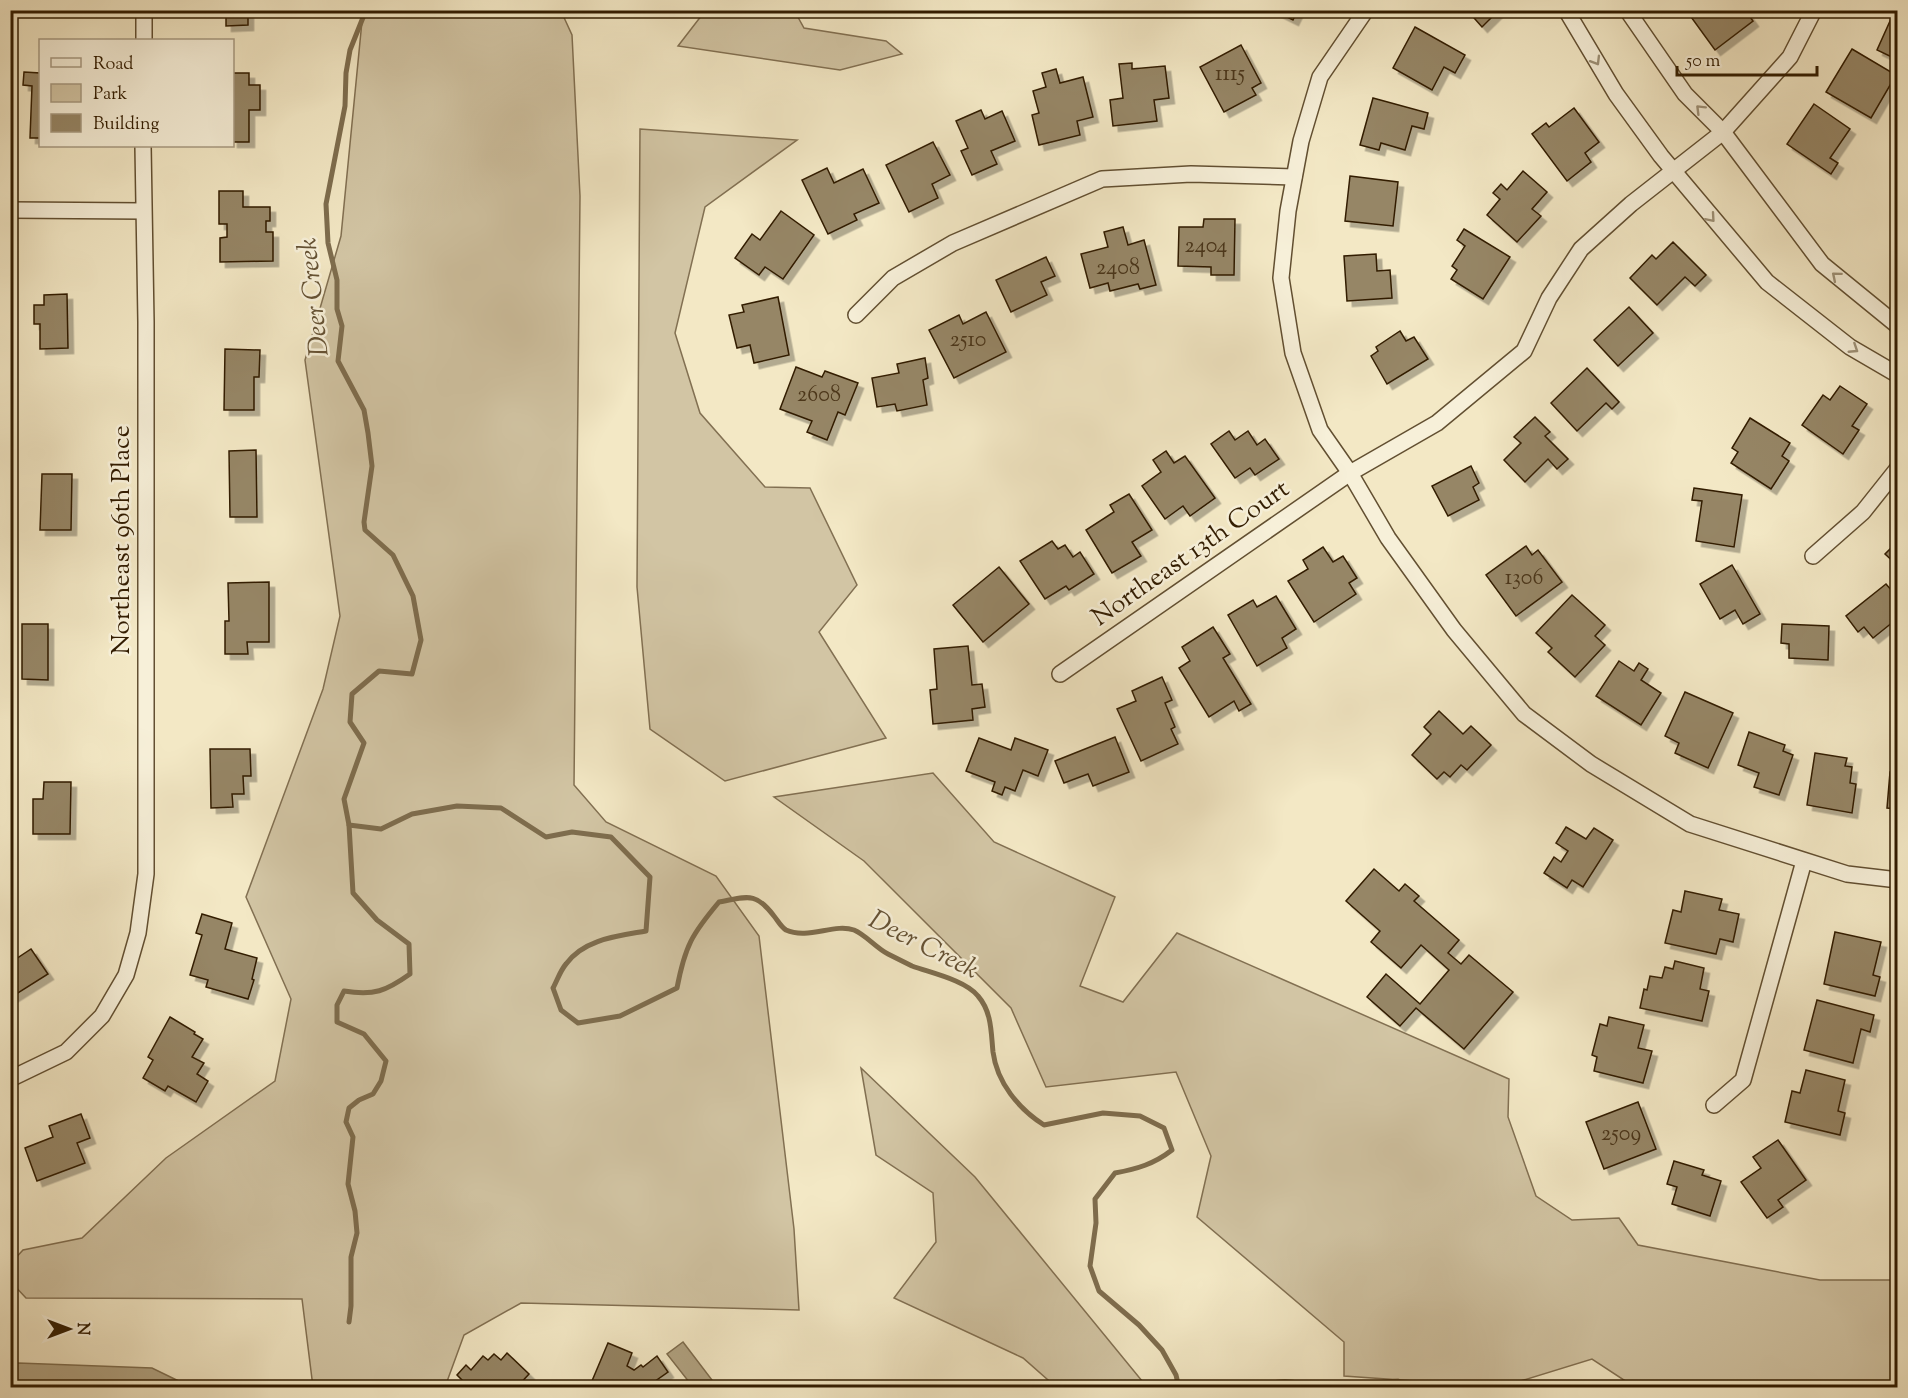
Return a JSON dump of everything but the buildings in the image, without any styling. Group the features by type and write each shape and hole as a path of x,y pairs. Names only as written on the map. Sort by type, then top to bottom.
{"street":[{"path":"144,10 144,39"},
{"path":"1366,10 1320,76 1300,141 1288,211 1281,278 1293,353 1320,430 1350,473 1388,538 1454,630 1524,714 1591,764 1690,824 1847,874 1898,880"},
{"path":"1566,10 1616,94 1660,156 1767,282 1850,347 1898,375"},
{"path":"1627,10 1685,94 1724,132 1822,264 1898,326"},
{"path":"1724,132 1790,57 1814,10"},
{"name":"Northeast 13th Court","path":"1060,675 1350,473 1437,423 1524,351 1549,298 1581,249 1631,204 1724,132"},
{"name":"Northeast 96th Place","path":"10,1079 66,1052 102,1016 126,975 138,933 146,874 146,321 143,147"},
{"path":"856,315 893,278 953,243 1102,179 1191,174 1294,177"},
{"path":"10,210 143,211"},
{"path":"1813,556 1863,512 1898,468"},
{"path":"1714,1105 1743,1080 1804,861"}],"green space":[{"path":"794,10 804,28 886,41 902,54 840,70 678,46 705,11"},
{"path":"363,11 561,11 572,35 580,196 574,785 606,822 716,876 759,936 794,1229 799,1310 521,1303 464,1335 445,1387 313,1387 302,1299 26,1298 11,1282 11,1263 23,1250 82,1238 166,1158 275,1081 291,999 246,897 323,689 340,616 305,360 341,236"},
{"path":"640,129 797,140 705,207 675,333 700,413 765,487 810,488 857,585 819,632 886,738 725,781 650,729 637,587"},
{"path":"933,773 994,842 1115,897 1080,986 1123,1002 1177,933 1509,1079 1508,1117 1536,1196 1572,1220 1619,1218 1638,1245 1820,1280 1897,1280 1897,1387 1628,1387 1627,1382 1592,1359 1501,1387 1344,1376 1344,1342 1197,1217 1211,1156 1176,1072 1046,1087 1011,1008 864,861 774,797"},
{"path":"861,1068 975,1177 1147,1387 1056,1387 1023,1358 894,1298 936,1242 933,1193 876,1155"}],"shaded area":[{"path":"683,1342 712,1380 701,1387 693,1387 667,1354"},
{"path":"18,1363 152,1368 191,1387 11,1387 11,1369"}],"waterway":[{"name":"Deer Creek","path":"366,10 350,50 346,73 345,106 326,204 328,243 337,280 337,309 342,326 338,361 364,410 368,433 372,466 364,522 365,530 393,555 413,596 421,640 412,674 379,671 352,694 350,722 364,743 344,799 349,825 381,829 412,814 457,806 501,808 546,837 572,832 611,837 650,877 646,931 613,937 592,944 573,956 564,967 553,988 561,1010 578,1023 620,1016 677,988 683,961 702,923 719,902 744,898 756,899 786,930 794,933 812,933 838,928 854,930 888,954 912,966 956,981 972,990 986,1009 995,1063 1004,1085 1035,1119 1044,1125 1103,1113 1140,1116 1164,1128 1172,1150 1145,1165 1115,1173 1095,1199 1096,1223 1090,1266 1099,1291 1139,1325 1162,1350 1176,1375 1179,1388"},
{"path":"349,825 353,893 377,920 409,944 410,974 394,985 379,991 364,993 344,991 337,1005 337,1022 364,1034 386,1061 381,1081 373,1094 359,1100 349,1108 346,1122 353,1137 348,1184 355,1211 357,1233 351,1257 349,1322"},
{"name":"Deer Creek","path":"1369,1388 1376,1383 1398,1381 1404,1388"},
{"name":"Deer Creek","path":"1259,1388 1273,1383 1289,1382 1318,1388"},
{"name":"Deer Creek","path":"1566,1388 1581,1385 1584,1388"}]}
